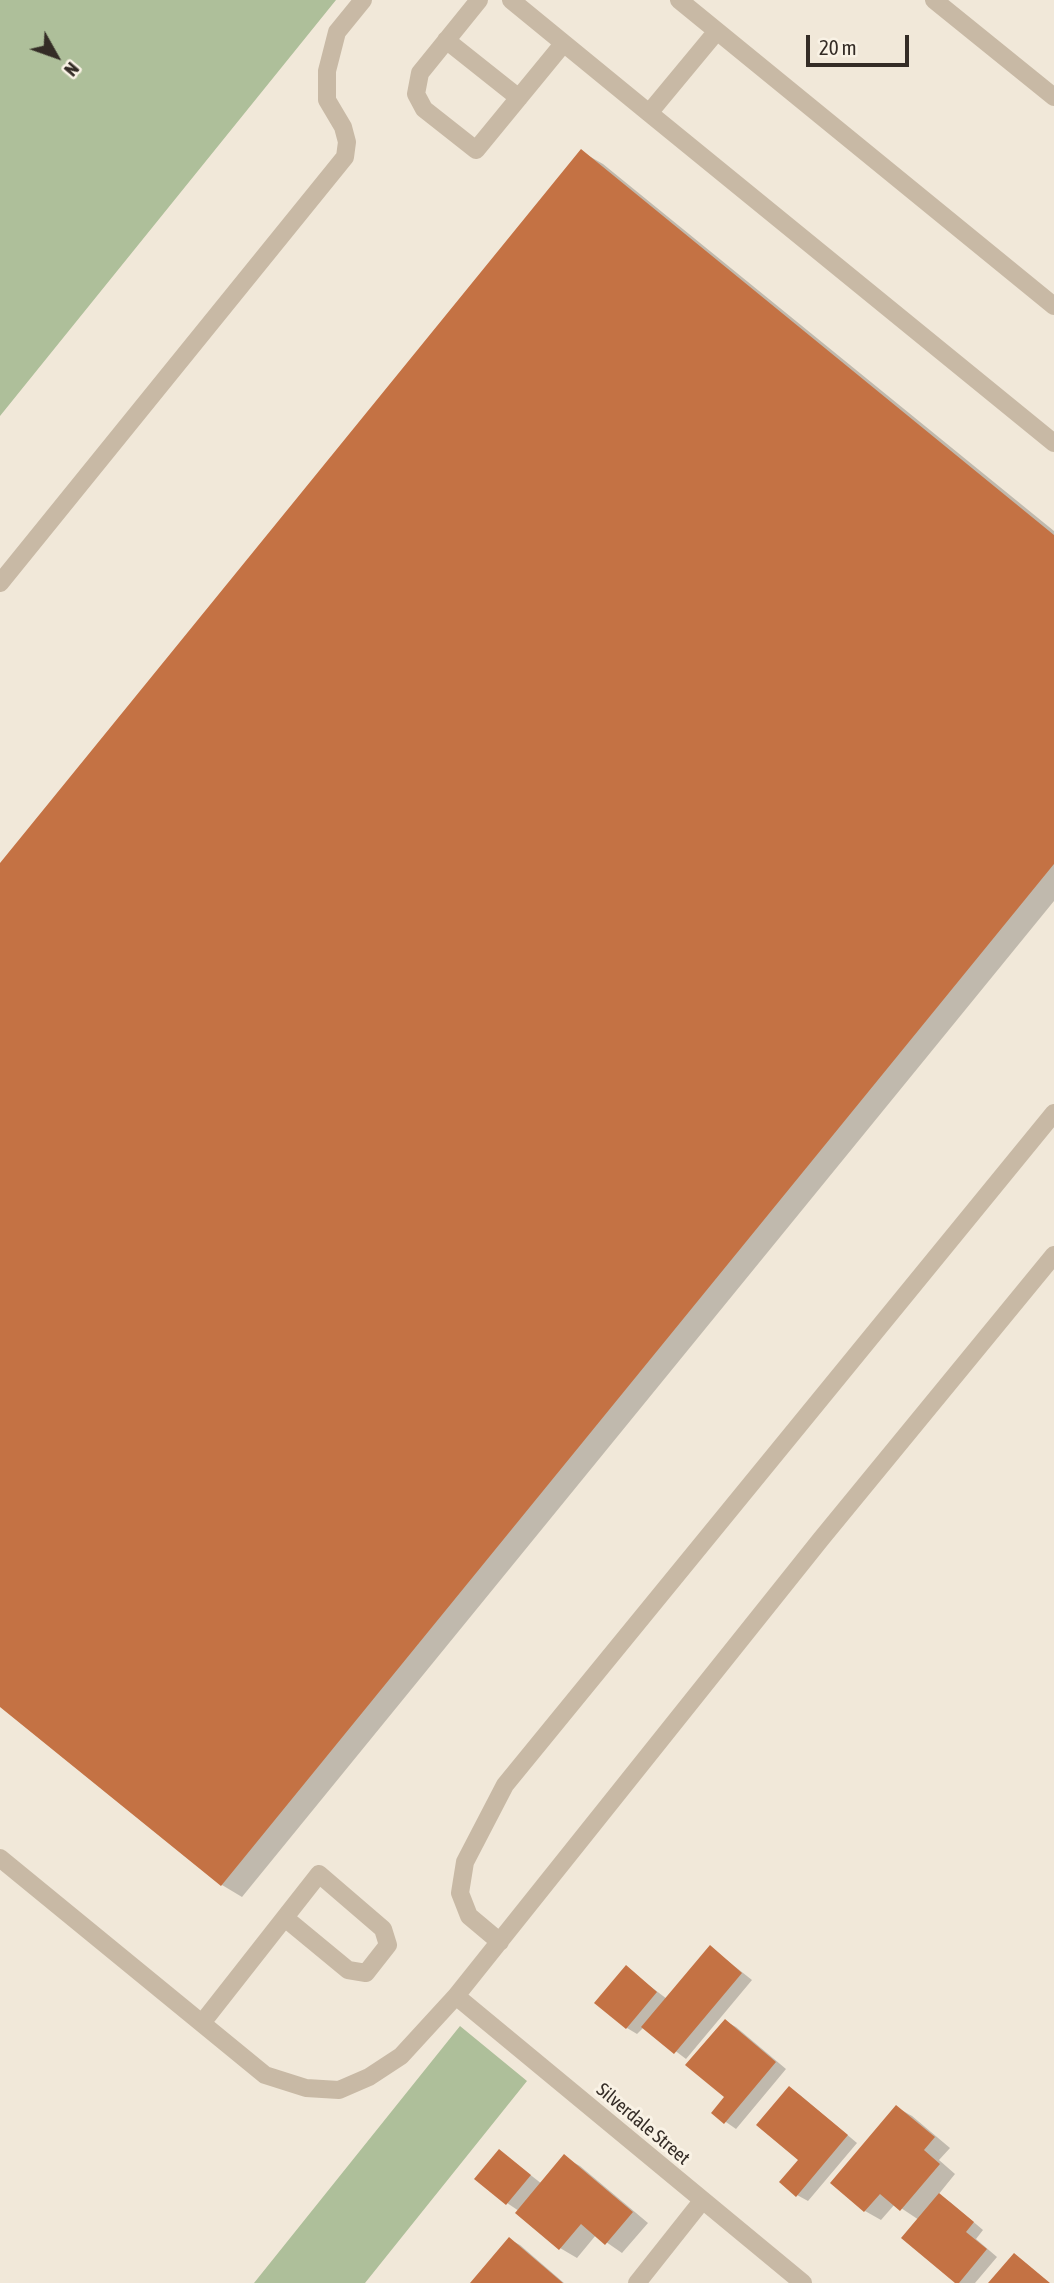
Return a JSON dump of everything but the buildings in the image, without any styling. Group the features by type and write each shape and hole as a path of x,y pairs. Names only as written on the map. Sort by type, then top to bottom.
{"street":[{"path":"0,583 345,157 347,142 343,127 327,100 327,71 337,32 363,0"},
{"path":"479,0 420,72 416,94 424,109 476,150 563,44"},
{"path":"511,0 1054,443"},
{"path":"679,0 1054,306"},
{"path":"934,0 1054,97"},
{"path":"649,113 717,31"},
{"path":"446,40 519,98"},
{"path":"500,1942 469,1916 460,1893 465,1862 505,1785 1054,1113"},
{"path":"0,1858 265,2075 306,2088 339,2090 369,2077 401,2056 456,1996 821,1539 1054,1255"},
{"path":"202,2023 319,1874 383,1929 387,1945 366,1973 348,1970 285,1918"},
{"name":"Silverdale Street","path":"456,1996 803,2283"},
{"path":"637,2283 702,2201"}],"green space":[{"path":"0,0 336,0 0,416"},
{"path":"460,2026 527,2081 365,2283 254,2283"}]}
